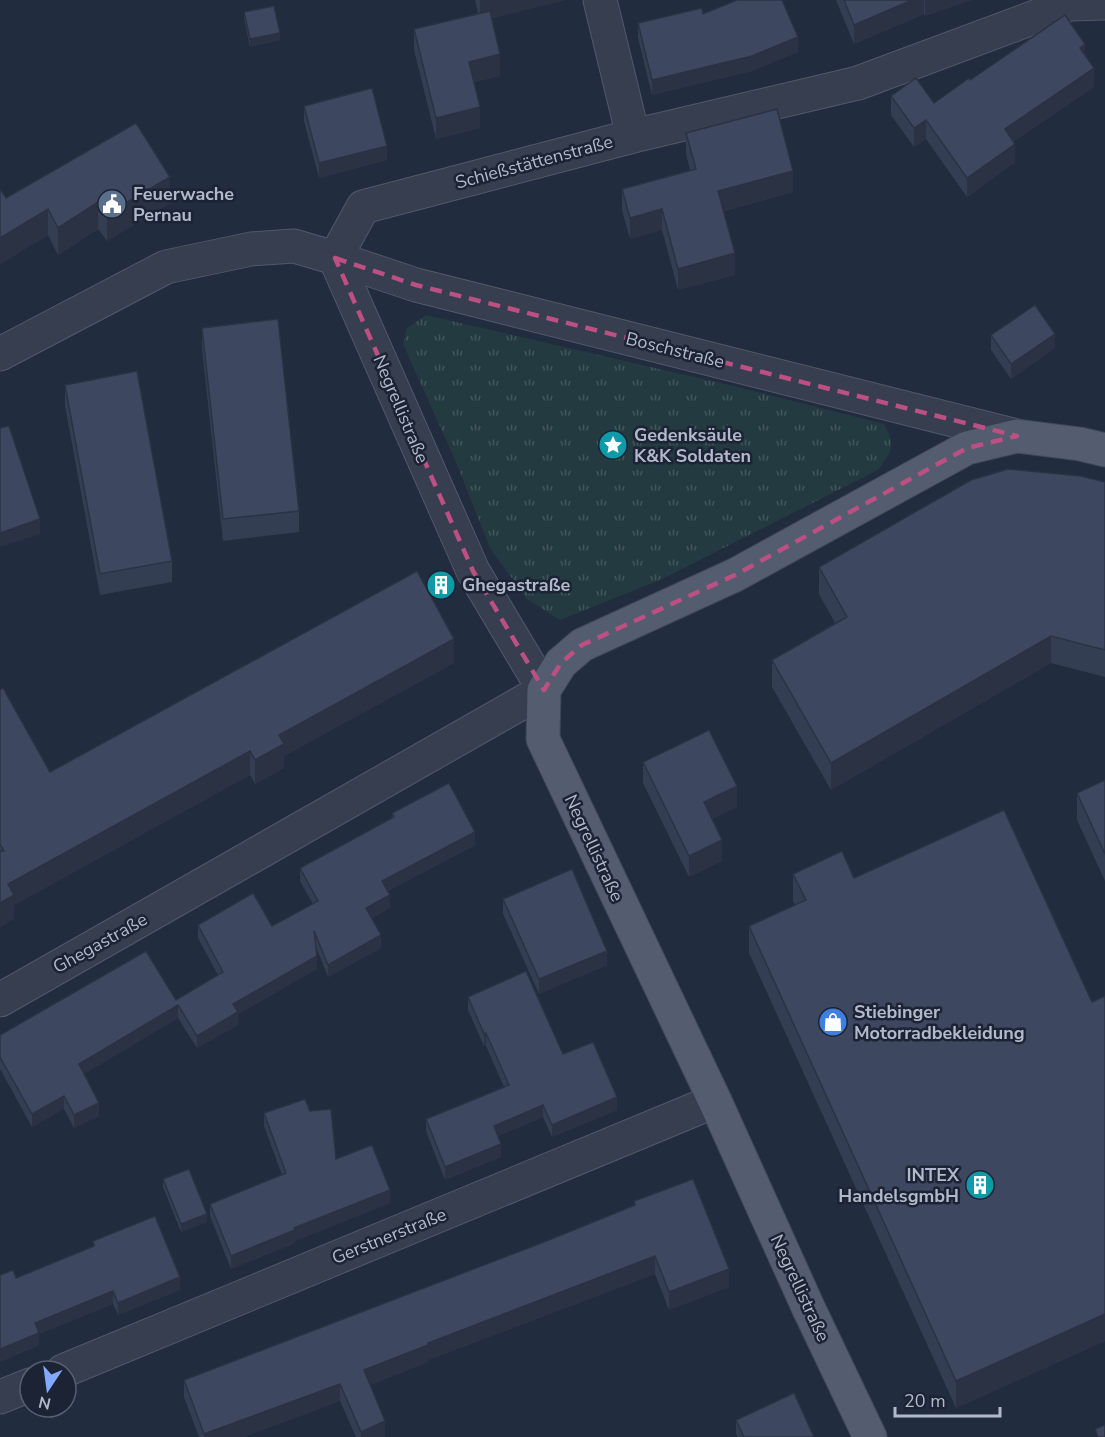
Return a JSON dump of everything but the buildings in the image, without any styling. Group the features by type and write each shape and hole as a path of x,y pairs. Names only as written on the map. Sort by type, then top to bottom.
{"main road":[{"name":"Boschstraße","path":"544,690 561,663 582,645 735,575 967,448 1017,436 1080,444 1105,450"},
{"name":"Negrellistraße","path":"544,690 543,739 715,1101 808,1307 870,1437"}],"street":[{"path":"600,0 633,135"},
{"name":"Schießstättenstraße","path":"335,258 363,207 633,135 858,83 1070,4 1105,3"},
{"path":"0,354 166,267 251,249 294,246 335,258"},
{"name":"Boschstraße","path":"335,258 417,285 1017,436"},
{"name":"Negrellistraße","path":"335,258 473,571 544,690"},
{"name":"Ghegastraße","path":"0,1000 544,690"},
{"name":"Gerstnerstraße","path":"78,1365 715,1101"},
{"path":"0,1397 18,1389"}],"highlighted area":[{"path":"335,258 416,285 1017,436 967,448 735,575 582,645 561,663 544,690 473,571"}],"green space":[{"path":"426,315 733,386 884,424 890,438 891,448 878,470 662,579 560,620 527,599 490,548 456,462 403,344 407,328"}],"place":[{"name":"Feuerwache Pernau","path":"112,204"},
{"name":"Gedenksäule K&K Soldaten","path":"613,445"},
{"name":"Ghegastraße","path":"441,585"},
{"name":"Stiebinger Motorradbekleidung","path":"833,1022"},
{"name":"INTEX HandelsgmbH","path":"980,1185"}]}
